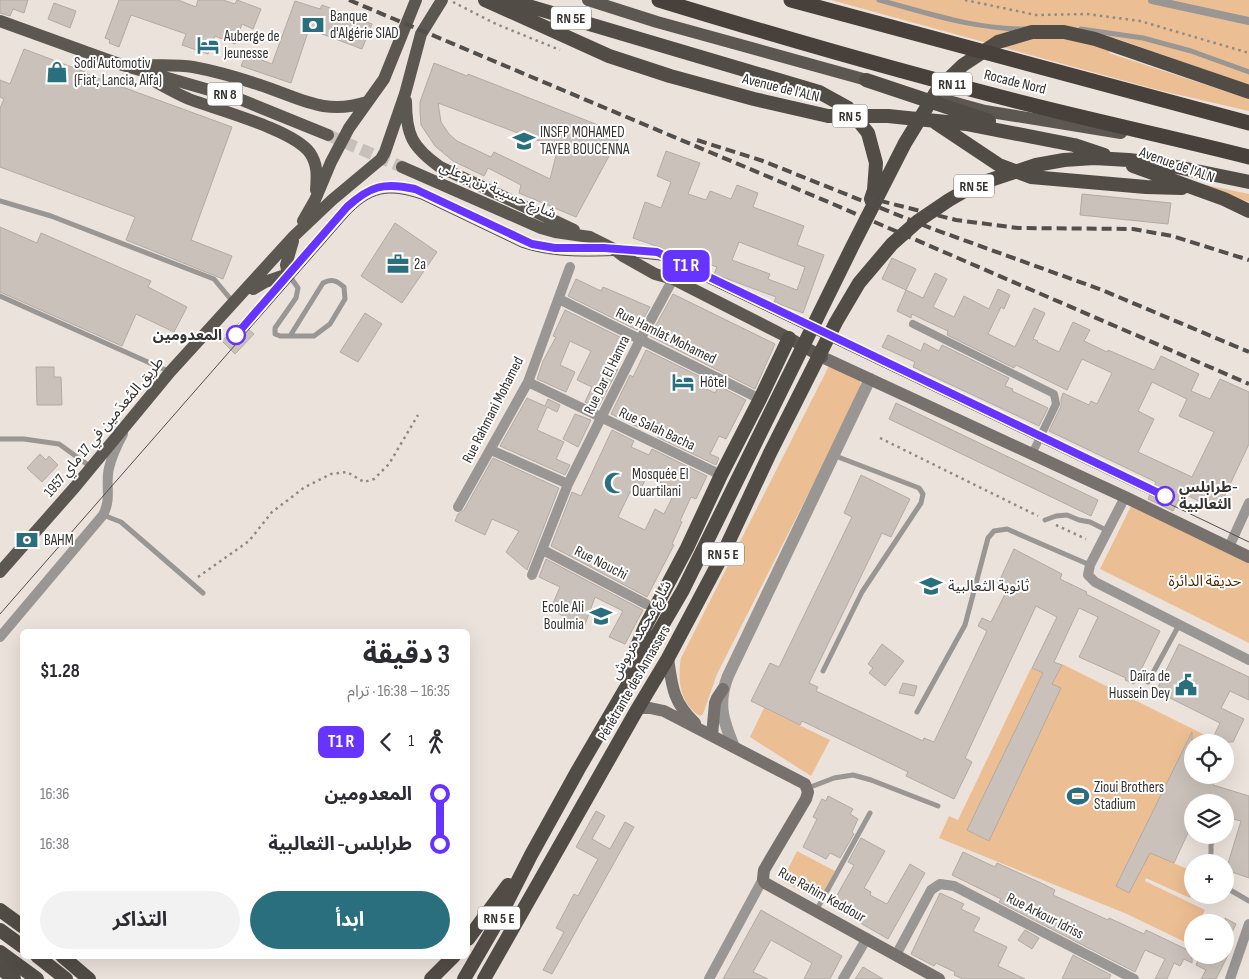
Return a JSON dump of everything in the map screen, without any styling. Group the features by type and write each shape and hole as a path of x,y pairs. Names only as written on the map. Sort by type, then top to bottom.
{"highway":[{"name":"Avenue de l'ALN","path":"485,0 609,56 754,100 828,116 888,116 966,124 1074,145 1249,209"},
{"name":"RN 5E","path":"508,0 819,92 848,108 868,133 876,163 874,190 852,247"},
{"name":"Rocade Nord","path":"659,0 802,44 1043,108 1249,157"},
{"name":"Rocade Nord","path":"791,0 1249,123"},
{"path":"852,247 905,143 938,89 963,65 998,42 1032,32 1064,32 1095,39 1249,92"},
{"path":"866,80 1008,128 1074,145"},
{"path":"933,122 999,165 1031,177 1146,188 1191,188"},
{"name":"RN 5E","path":"797,396 859,283 892,244 918,221 948,200 975,185 1036,165 1064,160 1094,158 1162,164 1249,182"},
{"name":"شارع محمد مربوش","path":"531,855 578,770 683,590 852,247"},
{"path":"626,690 634,651 687,548 720,475 760,399 789,338"},
{"name":"Pénétrante des Annassers","path":"484,979 668,658 720,560 797,396"},
{"path":"470,936 531,855"},
{"name":"RN 5 E","path":"464,979 496,924 531,855"},
{"path":"0,910 20,925"},
{"path":"0,930 20,945"},
{"path":"0,952 37,979"},
{"path":"42,959 66,979"},
{"path":"66,959 89,979"},
{"path":"431,979 451,959"},
{"path":"0,968 14,979"}],"main road":[{"path":"236,302 265,282 288,274 286,265 294,236 315,200 340,146 384,79 416,0"},
{"path":"294,236 332,200 381,160 406,94 421,34 442,0"},
{"path":"588,0 657,22 866,80 985,110 1206,146"},
{"name":"RN 8","path":"0,21 119,64 236,98 328,135"},
{"path":"119,64 193,67 260,85 326,107 340,108 368,102"},
{"path":"119,64 188,98 267,127 297,141 309,152 315,162 318,175 315,200"},
{"path":"406,94 409,131 412,140 424,156 440,167 590,238"},
{"name":"شارع حسيبة بن بوعلي","path":"402,167 541,228 590,238 614,249 655,274 673,279 789,338 822,357 870,379"},
{"name":"طريق المُعدَمين في 17 ماي 1957","path":"0,572 170,372 236,302 294,236"},
{"path":"870,379 1125,497 1249,557"},
{"path":"668,658 672,686 677,702 689,717 708,733"},
{"path":"708,733 715,703 723,689"},
{"path":"638,708 664,711 802,782 807,788"},
{"name":"Rue Rahim Keddour","path":"807,788 806,799 764,870 763,879 768,886 867,938 939,979"}],"street":[{"path":"1152,0 1249,21"},
{"name":"Rue Rahmani Mohamed","path":"458,507 528,382 570,267"},
{"name":"Rue Dar El Hamra","path":"532,575 568,484 640,340 673,279"},
{"name":"Rue Hamlat Mohamed","path":"559,299 760,399"},
{"path":"913,324 1054,394 1056,404 1032,454"},
{"path":"734,747 723,716 721,702 723,689 735,659 870,379"},
{"name":"Rue Salah Bacha","path":"528,382 720,475"},
{"path":"0,637 108,505 109,469 112,457 130,421"},
{"path":"491,450 568,484"},
{"path":"1125,497 1090,565 1088,575 1095,582 1249,660"},
{"path":"1229,547 1249,503"},
{"name":"Rue Nouchi","path":"543,550 646,604"},
{"path":"709,979 763,879"},
{"name":"Rue Arkour Idriss","path":"896,955 931,890 940,884 954,886 1134,979"},
{"path":"1230,979 1249,924"},
{"path":"843,979 867,938"}],"lane":[{"path":"879,0 986,28 1071,28 1136,36 1168,44 1249,72"},
{"path":"0,201 51,216 214,280 236,302"},
{"path":"288,274 298,288 296,298 275,328 275,334 280,336 290,336 314,336 330,324 344,299 344,287 336,281 328,280 323,283 290,336"},
{"path":"0,296 170,372"},
{"path":"0,438 59,444 91,467"},
{"path":"823,671 862,592 922,503 924,494 919,488 833,455"},
{"path":"102,514 120,522 203,593"},
{"path":"1046,520 1066,515 1090,522 1108,531"},
{"path":"917,712 965,625 988,538 994,531 1007,528 1090,565"},
{"path":"1148,682 1179,625"},
{"path":"807,788 834,778 853,775 938,806"},
{"path":"816,911 870,813"},
{"path":"1234,892 1249,901"}],"path":[{"path":"450,0 496,24"},
{"path":"965,0 1036,14 1087,14 1140,21 1249,53"},
{"path":"190,582 249,541 272,512 305,487 331,474 347,472 364,482 374,479 389,464 418,415"},
{"path":"880,438 1086,539"}],"green space":[{"path":"831,0 1249,0 1249,85 1115,38 1109,53 1249,99 1249,111 1158,90"},
{"path":"1187,181 1249,194 1249,202"},
{"path":"830,364 857,378 861,382 860,388 717,674 703,714 700,716 693,711 684,698 679,674 681,658"},
{"name":"حديقة الدائرة","path":"1131,506 1249,563 1249,643 1100,569"},
{"name":"Zioui Brothers Stadium","path":"1062,664 1203,734 1184,734 1184,784 1188,784 1157,856 1184,868 1184,895 1146,878 1145,881 1184,900 1184,904 1193,904 1205,910 1203,914 1184,914 1184,942 1127,914 939,838 949,816 958,820 1031,668 1055,678"},
{"path":"764,708 830,740 811,776 750,737"},
{"path":"797,851 835,871 820,901 782,881"}],"building":[{"path":"0,0 28,0 24,13 13,9 10,16 0,13"},
{"path":"119,0 178,0 196,7 198,0 223,0 235,4 237,0 261,9 253,29 242,24 235,44 215,36 208,54 182,45 186,34 131,15 119,47 109,43 110,40 105,38"},
{"path":"295,1 320,9 322,5 372,24 362,49 309,29 291,83 241,66 246,54 272,64"},
{"path":"54,3 76,11 70,28 48,19"},
{"path":"24,49 232,127 191,240 232,256 223,279 126,240 135,217 0,167 0,108 4,99 0,97 0,80 10,84"},
{"name":"INSFP MOHAMED TAYEB BOUCENNA","path":"434,63 467,76 468,74 621,134 576,217 519,193 521,185 488,168 484,176 453,161 435,146 421,125 420,102","holes":["438,103 558,148 550,179 494,152 491,157 457,141 449,134 441,122"]},
{"path":"666,151 700,163 688,194 706,200 710,191 731,199 737,185 758,193 753,207 804,226 797,245 824,255 803,313 774,302 776,297 714,274 717,267 633,238 645,202 661,208 671,182 657,176","holes":["739,242 805,267 797,290 768,279 770,274 732,260"]},
{"path":"1082,194 1171,203 1168,224 1080,215"},
{"name":"2a","path":"395,223 437,252 402,303 361,276"},
{"path":"0,227 37,243 41,233 151,281 148,287 187,307 174,332 136,314 122,346 0,292"},
{"path":"892,258 916,269 906,290 882,279"},
{"path":"935,273 947,279 933,307 954,317 964,296 989,309 998,289 1010,295 1004,309 1001,307 988,334 1015,347 1034,308 1045,313 1033,339 1059,352 1073,322 1090,330 1084,341 1107,352 1108,350 1154,370 1161,356 1199,374 1191,391 1210,399 1220,379 1249,392 1249,444 1218,510 1182,493 1173,511 1148,499 1156,482 1049,431 1061,406 1063,393 1089,405 1091,401 1097,404 1112,373 1082,359 1067,390 1016,365 1014,368 947,335 948,331 912,314 911,318 897,311 906,290 923,298","holes":["1152,382 1187,399 1179,416 1214,432 1192,477 1138,452 1154,419 1138,411"]},
{"path":"576,279 601,291 603,287 650,307 637,330 568,296"},
{"path":"673,294 775,344 755,389 650,336"},
{"path":"565,310 628,341 615,368 618,369 598,408 585,402 592,387 577,380 591,351 570,341 560,365 575,372 566,392 537,379 543,361 556,337 553,336"},
{"path":"365,313 382,324 358,362 340,352"},
{"path":"240,322 254,334 235,354 222,341"},
{"path":"888,335 921,351 924,343 939,351 942,345 1009,378 1005,386 1048,408 1039,426 913,367 915,362 882,347"},
{"path":"646,350 701,377 698,385 715,393 719,386 746,400 726,439 719,436 710,454 719,458 716,465 657,437 659,434 641,426 640,428 611,414 630,375 633,377"},
{"path":"36,367 54,367 54,377 61,377 62,405 37,405"},
{"path":"527,398 545,406 548,399 560,405 557,412 547,407 537,430 564,442 556,459 570,465 565,475 500,446"},
{"path":"896,403 1098,500 1091,516 889,419"},
{"path":"575,414 591,420 578,447 563,439"},
{"path":"612,430 634,441 631,447 649,455 652,449 707,476 696,499 691,497 680,521 682,522 672,544 674,545 647,597 551,546 572,492 581,496","holes":["647,476 676,490 664,514 655,509 645,530 618,517 630,492 638,495"]},
{"path":"40,454 46,460 49,456 58,465 42,482 27,468"},
{"path":"493,458 559,488 527,570 506,552 519,531 492,519 485,535 455,521 458,514 464,510"},
{"path":"861,475 910,499 891,537 882,533 809,683 818,687 816,691 923,741 924,738 934,742 987,631 978,626 982,618 991,622 1006,592 996,588 1014,549 1062,574 1060,579 1087,592 1086,594 1160,631 1134,684 1125,680 1126,678 1079,657 1098,617 1079,608 1054,662 1062,665 1052,684 1061,688 989,841 967,830 1043,673 1032,668 1057,617 1036,606 965,758 972,762 954,799 906,776 908,772 802,721 800,725 751,701 770,663 779,667 852,517 844,513"},
{"name":"Ecole Ali Boulmia","path":"546,559 643,610 625,644 609,637 623,611 595,597 583,630 551,608 560,587 539,577"},
{"path":"882,644 904,661 885,686 869,673 873,668 868,664"},
{"path":"1179,644 1249,677 1249,700 1230,691 1221,708 1244,719 1234,740 1234,734 1215,734 1220,723 1156,691"},
{"path":"903,683 917,686 914,696 899,693"},
{"path":"1184,748 1184,784 1213,784 1249,796 1249,878 1234,873 1234,854 1231,854 1241,821 1234,819 1234,794 1184,794 1184,841 1174,863 1150,853 1129,893 1116,886"},
{"path":"828,796 853,809 850,814 858,819 852,832 854,834 840,858 830,853 826,859 803,847 817,819 813,817 822,799 826,801"},
{"path":"596,811 605,816 592,839 610,849 625,822 634,827 552,974 543,970 564,932 556,928 574,894 578,896 598,859 576,847"},
{"path":"861,838 885,851 864,888 871,892 870,895 887,904 910,864 925,873 888,939 831,906 854,865 848,862"},
{"path":"963,852 995,867 997,863 1055,890 1053,895 1144,934 1146,930 1184,948 1184,959 1180,966 1174,963 1167,979 1155,979 1165,959 1145,950 1135,972 999,902 1001,899 952,875"},
{"path":"940,893 964,904 961,909 980,918 973,931 1007,947 998,966 1025,979 963,979 954,975 955,972 936,963 934,966 911,954"},
{"path":"761,910 842,956 830,979 804,979 812,963 771,940 753,972 768,979 723,979"},
{"path":"1025,930 1039,938 1032,949 1018,940"},
{"path":"1073,955 1111,975 1109,979 1062,979"},
{"path":"1224,964 1216,979 1201,979 1206,970 1196,965"},
{"path":"863,967 883,979 855,979"}],"tunnel":[{"path":"328,135 402,167"}],"tram line":[{"path":"349,205 364,193 381,186 398,185 417,190"},
{"path":"236,335 347,207 360,195 380,186 402,186 415,189 532,244 555,248 604,248 657,252 1165,496"},
{"path":"0,614 347,217 372,197 389,193 421,199 521,247 534,251 575,256 630,255 623,256 660,260 1249,542"},
{"path":"533,244 566,248 622,250"}],"railway":[{"path":"349,0 833,204 1249,384"},
{"path":"697,140 763,161 933,229 1102,290 1249,352"},
{"path":"865,197 956,220 1018,228 1133,229 1172,236 1249,260"}],"place":[{"name":"Banque d'Algérie SIAD","path":"313,25"},
{"name":"Auberge de Jeunesse","path":"208,45"},
{"name":"Sodi Automotiv (Fiat, Lancia, Alfa)","path":"57,72"},
{"name":"INSFP MOHAMED TAYEB BOUCENNA","path":"524,141"},
{"name":"2a","path":"398,264"},
{"name":"المعدومين","path":"236,335"},
{"name":"Hôtel","path":"683,382"},
{"name":"Mosquée El Ouartilani","path":"615,483"},
{"name":"طرابلس- الثعالبية","path":"1165,496"},
{"name":"BAHM","path":"27,540"},
{"name":"ثانوية الثعالبية","path":"931,586"},
{"name":"Ecole Ali Boulmia","path":"601,616"},
{"name":"Daïra de Hussein Dey","path":"1186,685"},
{"name":"Zioui Brothers Stadium","path":"1078,796"}]}
